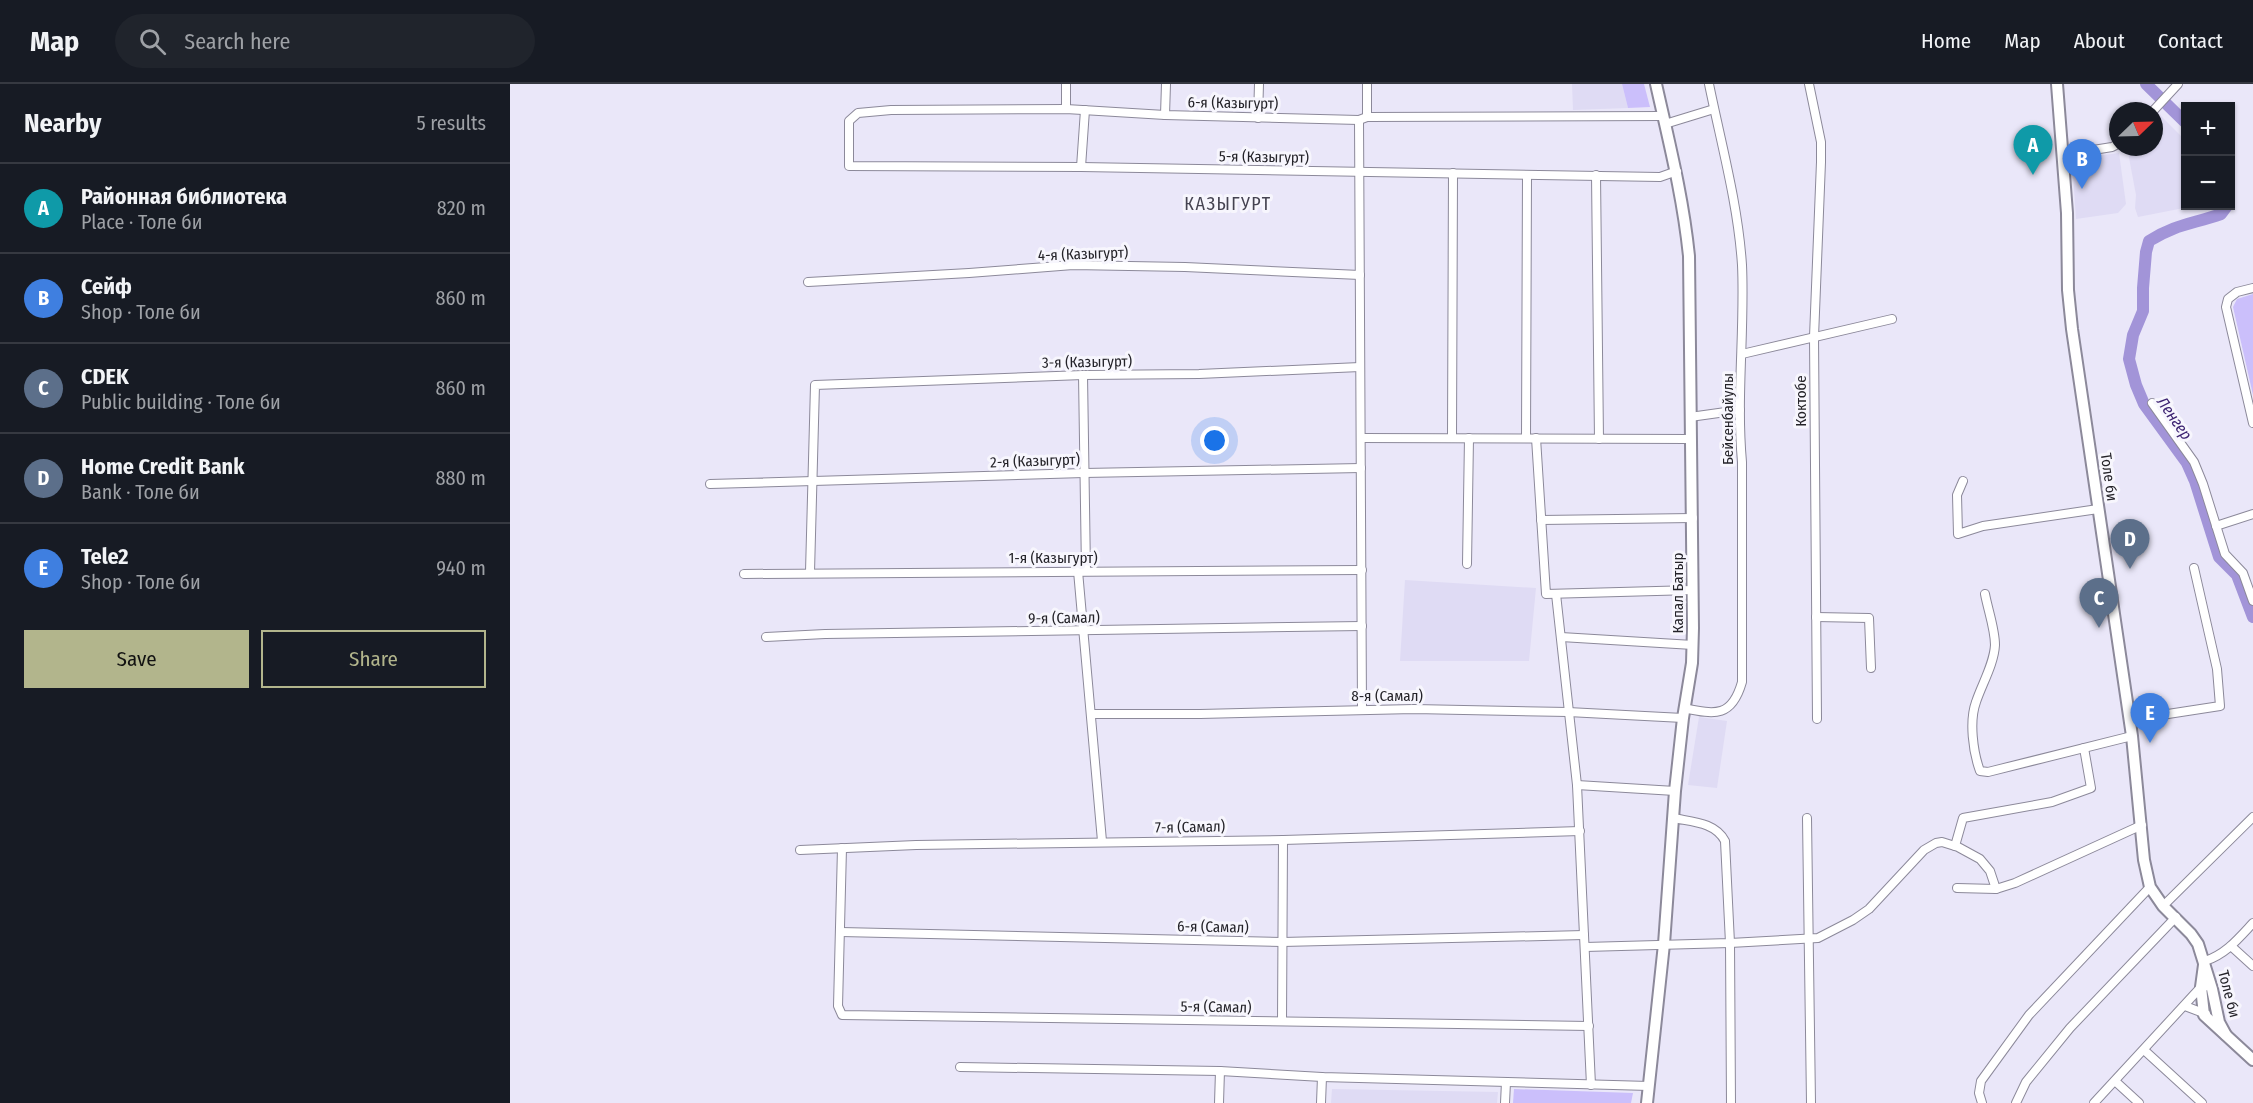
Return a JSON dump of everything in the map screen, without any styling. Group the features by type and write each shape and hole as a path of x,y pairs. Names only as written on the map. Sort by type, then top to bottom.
{"main road":[{"name":"Капал Батыр","path":"1647,1103 1664,944 1675,791 1693,645 1689,256 1685,214 1677,171 1656,84"},
{"name":"Толе би","path":"2055,85 2062,155 2072,329 2132,736 2144,860 2150,887 2163,906 2192,934 2205,961 2215,1010 2226,1035"},
{"name":"Толе би","path":"2205,961 2200,987 2204,1015 2253,1060"}],"street":[{"path":"1066,84 1066,109"},
{"path":"1165,115 1166,84"},
{"path":"1258,118 1259,84"},
{"path":"1362,709 1359,173 1367,84"},
{"name":"Бейсенбайулы","path":"1684,713 1712,714 1726,709 1737,699 1742,682 1740,410 1742,267 1739,231 1708,84"},
{"name":"Коктобе","path":"1809,84 1821,142 1814,337 1817,719"},
{"path":"2161,102 2178,84"},
{"name":"6-я (Казыгурт)","path":"849,166 849,121 858,113 891,110 1066,109 1258,118 1664,120 1714,109"},
{"path":"1081,167 1085,110"},
{"path":"2062,155 2109,147"},
{"name":"5-я (Казыгурт)","path":"849,166 1081,167 1660,177 1677,171"},
{"path":"1452,438 1453,173"},
{"path":"1526,438 1527,175"},
{"path":"1596,176 1599,439"},
{"name":"4-я (Казыгурт)","path":"808,282 1073,265 1162,266 1360,275"},
{"path":"2253,288 2237,292 2228,299 2226,307 2253,423"},
{"path":"1742,354 1892,319"},
{"name":"3-я (Казыгурт)","path":"811,481 815,385 1360,368"},
{"path":"1083,375 1083,631 1102,842"},
{"path":"2152,403 2194,462 2225,554 2243,573 2253,601"},
{"path":"1690,417 1740,410"},
{"path":"1361,438 1690,439"},
{"path":"1467,564 1469,438"},
{"path":"1536,438 1546,594 1693,590"},
{"name":"2-я (Казыгурт)","path":"710,484 1084,473 1361,468"},
{"path":"810,572 811,481"},
{"path":"1963,481 1957,495 1958,534 1983,526 2098,509"},
{"path":"2216,526 2253,514"},
{"path":"1541,520 1693,518"},
{"path":"2129,720 2220,706 2217,669 2194,568"},
{"name":"1-я (Казыгурт)","path":"744,574 1362,570"},
{"path":"1556,594 1577,784 1591,1085"},
{"path":"1985,594 1995,645 1975,705 1973,724 1976,761 1980,771 1988,772 2132,736"},
{"path":"1816,617 1869,618 1871,668"},
{"name":"9-я (Самал)","path":"766,637 825,634 1362,626"},
{"path":"1561,637 1693,645"},
{"name":"8-я (Самал)","path":"1092,714 1200,714 1362,709 1684,713"},
{"path":"1955,846 1964,818 2052,802 2091,788 2084,748"},
{"path":"1577,784 1675,791"},
{"path":"2163,906 2253,817"},
{"path":"1673,818 1713,827 1720,832 1725,841 1730,943 1731,1103"},
{"path":"1807,818 1811,1103"},
{"path":"1957,888 1996,889 2015,883 2142,825"},
{"name":"7-я (Самал)","path":"800,850 916,845 1283,840 1580,831"},
{"path":"1282,1022 1283,840"},
{"path":"1585,947 1808,940 1832,932 1869,909 1931,846 1942,842 1955,846 1984,863 1996,889"},
{"path":"841,932 842,848"},
{"path":"1982,1103 1979,1093 1981,1081 2029,1015 2150,887"},
{"path":"2016,1103 2026,1082 2070,1028 2176,917"},
{"path":"2205,961 2218,957 2253,923"},
{"name":"6-я (Самал)","path":"841,932 1282,942 1584,935"},
{"name":"5-я (Самал)","path":"841,932 838,1006 842,1015 1589,1026"},
{"path":"2231,946 2253,966"},
{"path":"2094,1103 2200,987 2212,989"},
{"path":"2185,1006 2204,1015 2215,1010"},
{"path":"2144,1050 2202,1103"},
{"path":"960,1067 1220,1071 1322,1077 1649,1086"},
{"path":"1219,1103 1220,1071"},
{"path":"1321,1103 1322,1077"},
{"path":"2115,1081 2139,1103"},
{"path":"1505,1103 1506,1083"}],"shaded area":[{"path":"1572,84 1622,84 1628,108 1573,110"},
{"path":"1622,84 1644,84 1650,107 1628,108"},
{"path":"2163,118 2181,136 2181,209 2138,217 2135,208 2136,195 2129,156 2163,156"},
{"path":"2109,154 2119,156 2126,204 2118,213 2076,219 2072,159"},
{"path":"2253,294 2253,395 2233,307 2237,299"},
{"path":"1405,580 1536,588 1529,661 1400,661"},
{"path":"1699,717 1727,721 1717,788 1688,785"},
{"path":"1332,1089 1498,1092 1497,1103 1331,1103"},
{"path":"1514,1089 1633,1093 1631,1103 1513,1103"}],"waterway":[{"name":"Ленгер","path":"2146,84 2181,118"},
{"name":"Ленгер","path":"2224,210 2221,214 2176,228 2149,241 2146,252 2143,311 2133,335 2129,359 2144,404 2187,463 2219,557 2237,575 2253,617"}],"place":[{"name":"Районная библиотека","path":"2033,175"},
{"name":"Сейф","path":"2082,189"},
{"name":"Home Credit Bank","path":"2130,569"},
{"name":"CDEK","path":"2099,628"},
{"name":"Tele2","path":"2150,743"}],"district":[{"name":"КАЗЫГУРТ","path":"1228,204"}]}
